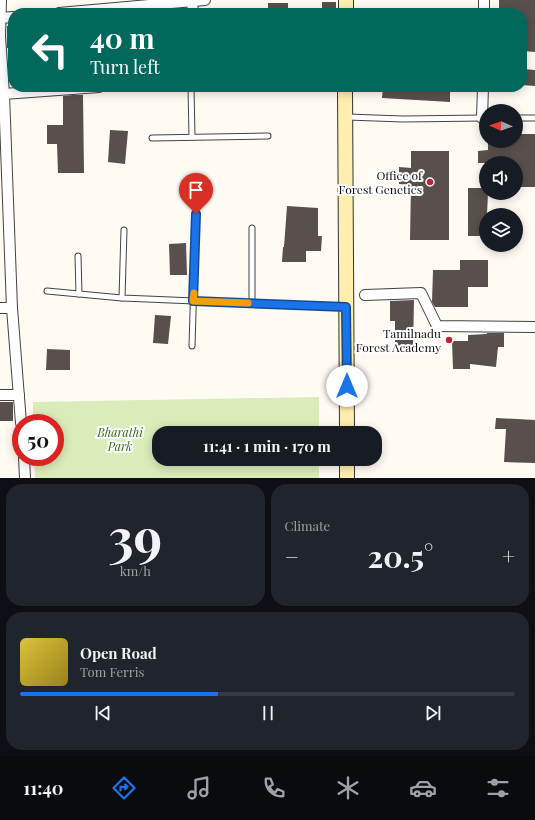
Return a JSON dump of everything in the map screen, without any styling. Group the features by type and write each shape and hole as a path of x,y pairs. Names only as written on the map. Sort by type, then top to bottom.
{"main road":[{"path":"345,92 347,426"},
{"path":"347,466 347,478"}],"street":[{"path":"1,0 0,36 4,94 3,144 12,308 20,414"},
{"path":"110,8 205,0"},
{"path":"4,94 31,92"},
{"path":"482,92 483,104"},
{"path":"365,295 421,293 437,326 535,328"},
{"path":"0,308 12,308"},
{"path":"0,395 19,395"},
{"path":"24,466 25,478"}],"lane":[{"path":"191,92 192,137"},
{"path":"346,117 403,119 479,118"},
{"path":"523,118 535,118"},
{"path":"152,138 268,136"},
{"path":"192,346 196,214"},
{"path":"252,228 252,304"},
{"path":"122,298 124,230"},
{"path":"78,256 79,294"},
{"path":"47,291 122,298 346,307"}],"green space":[{"name":"Bharathi Park","path":"319,397 319,426 152,426 152,466 319,466 319,478 35,478 34,466 64,466 64,414 33,414 33,402"}],"building":[{"path":"499,0 535,0 535,52 527,51 527,8 499,8"},
{"path":"322,2 336,2 336,8 322,8"},
{"path":"268,3 288,3 288,8 268,8"},
{"path":"7,26 8,26 8,48"},
{"path":"527,69 535,70 535,86 527,85"},
{"path":"383,92 450,92 450,102 382,98"},
{"path":"83,95 84,173 58,173 57,144 47,144 47,125 63,125 63,96"},
{"path":"110,130 128,131 125,164 108,162"},
{"path":"523,134 535,134 535,187 523,187 523,156 479,156 478,163 478,151 488,150 488,148 523,148"},
{"path":"411,151 449,151 449,240 410,240 411,185 399,184 399,167 411,168"},
{"path":"468,188 479,188 479,200 488,200 487,208 479,208 479,236 468,236"},
{"path":"287,206 318,208 318,236 322,236 321,251 306,251 306,262 282,262"},
{"path":"186,243 187,275 170,275 169,244"},
{"path":"460,260 488,260 488,287 468,287 468,307 435,307 432,302 433,270 460,270"},
{"path":"414,300 413,348 395,349 395,321 390,321 390,301"},
{"path":"155,315 171,316 168,344 153,343"},
{"path":"504,333 504,347 498,347 496,367 470,364 470,369 453,369 452,341 468,341 468,335"},
{"path":"47,349 70,350 70,370 46,370"},
{"path":"0,402 13,402 12,421 0,421"},
{"path":"496,418 535,420 535,463 504,462 506,429 495,429"}],"slow traffic":[{"path":"194,293 193,301 248,303"}],"place":[{"name":"Office of Forest Genetics","path":"430,182"},
{"name":"Tamilnadu Forest Academy","path":"449,340"}],"route":[{"path":"196,214 193,301 346,307 347,386"}]}
